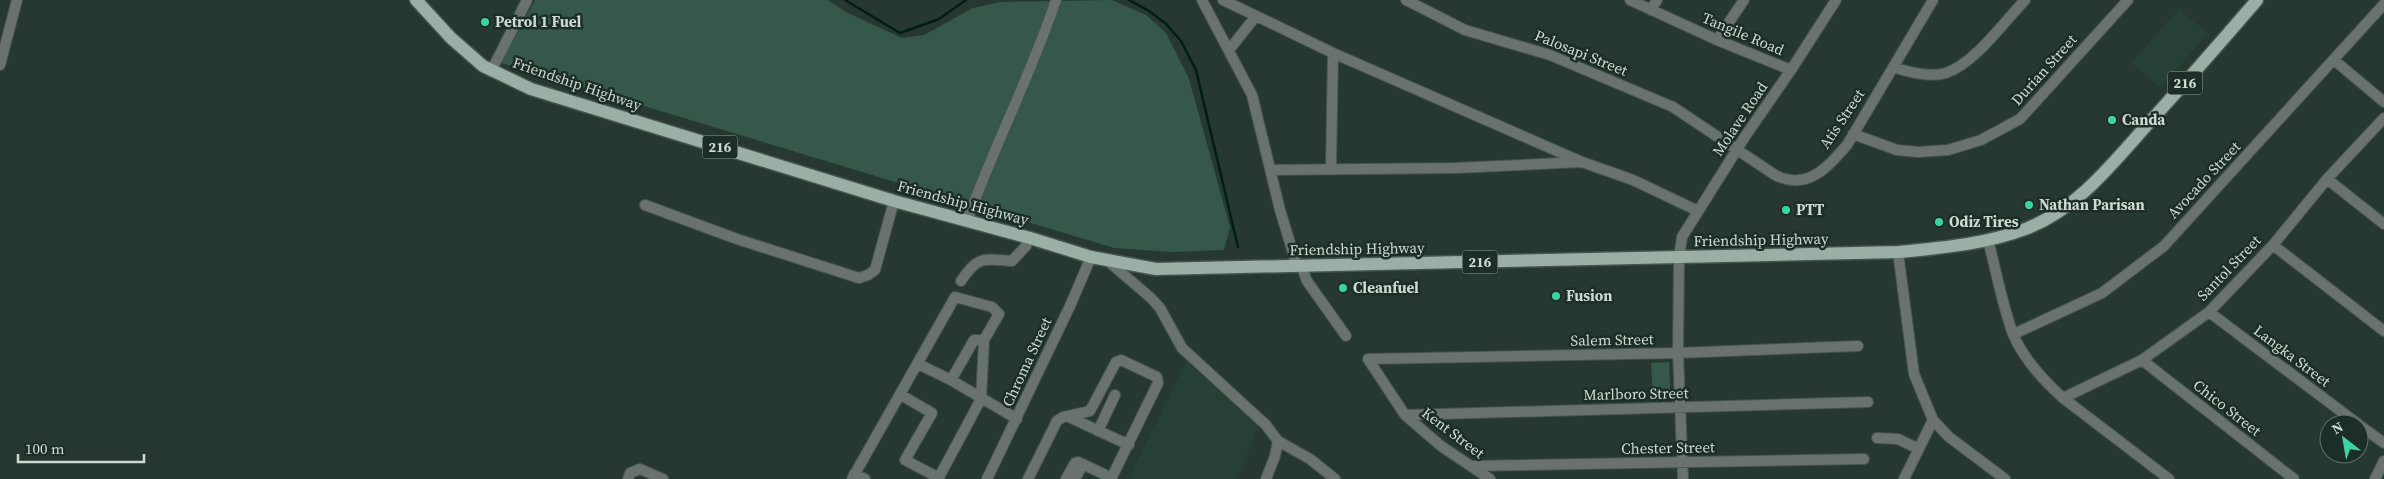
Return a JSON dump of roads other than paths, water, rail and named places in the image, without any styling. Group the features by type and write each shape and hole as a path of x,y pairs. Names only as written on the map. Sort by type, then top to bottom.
{"main road":[{"name":"Friendship Highway","path":"416,0 451,38 491,71 531,89 894,201 1028,237 1110,262 1156,269 1898,252 1944,248 1988,240 2029,228 2069,205 2111,166 2201,67 2257,0"}],"street":[{"path":"0,65 17,0"},
{"path":"491,71 527,0"},
{"path":"967,221 988,163 1046,28 1056,0"},
{"path":"1202,0 1252,95 1271,170 1299,266 1307,281 1346,336"},
{"path":"1223,0 1333,53 1582,162 1633,180 1698,211"},
{"name":"Palosapi Street","path":"1406,0 1465,30 1550,55 1673,106 1737,150"},
{"name":"Tangile Road","path":"1630,0 1717,40 1791,70"},
{"path":"1651,10 1657,0"},
{"path":"1717,40 1744,0"},
{"name":"Molave Road","path":"1683,479 1678,354 1679,258 1682,237 1836,0"},
{"name":"Atis Street","path":"1737,150 1786,181 1798,182 1815,176 1834,160 1853,134 1933,0"},
{"path":"1893,67 1904,71 1928,74 1946,73 1969,59 2025,0"},
{"name":"Durian Street","path":"1853,134 1897,150 1918,152 1948,150 1980,140 2020,119 2128,0"},
{"name":"Avocado Street","path":"2014,334 2102,293 2164,246 2384,4"},
{"path":"1228,50 1256,16"},
{"path":"1331,168 1333,53"},
{"path":"2334,60 2384,102"},
{"name":"Santol Street","path":"2063,398 2142,360 2209,312 2273,245 2327,179 2384,118"},
{"path":"1556,164 1560,152"},
{"path":"1271,170 1455,168 1582,162"},
{"path":"2327,179 2384,224"},
{"path":"645,205 737,239 860,278 875,270 894,201"},
{"path":"961,281 969,269 988,258 1012,261 1026,246 1028,237"},
{"path":"1988,240 2014,334 2026,357 2049,386 2063,398 2169,479"},
{"path":"2273,245 2384,331"},
{"path":"1898,252 1914,374 1933,420 1949,437 2005,479"},
{"name":"Chroma Street","path":"987,479 1070,306 1091,257"},
{"path":"1110,262 1152,298 1160,308 1182,348 1266,425 1278,441 1310,459 1335,479"},
{"path":"865,479 853,476 901,395 955,297 997,310 999,314 984,340 981,399 939,479 905,460 932,413 927,408 901,395"},
{"name":"Langka Street","path":"2209,312 2346,414"},
{"path":"951,380 974,340 984,340"},
{"name":"Salem Street","path":"1368,359 1678,354 1858,346"},
{"name":"Kent Street","path":"1368,359 1405,415 1441,446 1490,479"},
{"path":"1066,479 1074,463 1083,464 1112,478 1156,387 1157,377 1120,360 1116,362 1090,411 1069,418"},
{"name":"Chico Street","path":"2142,360 2294,479"},
{"path":"918,364 951,380 1017,419"},
{"path":"1098,431 1119,397 1104,387"},
{"name":"Marlboro Street","path":"1405,415 1868,402"},
{"path":"1028,479 1057,422 1063,417 1129,446"},
{"path":"1904,479 1933,420"},
{"name":"Langka Street","path":"2369,432 2384,443"},
{"path":"1877,438 1898,440 1919,449"},
{"path":"1266,479 1275,456 1278,441"},
{"name":"Chester Street","path":"1472,466 1864,459"},
{"path":"2375,479 2384,461"},
{"path":"1075,479 1083,464"},
{"path":"628,479 630,473 640,469 663,479"}],"waterway":[{"path":"845,0 900,33 939,19 966,0"},
{"path":"1129,0 1149,11 1166,24 1181,41 1196,70 1238,247"}],"place":[{"name":"Petrol 1 Fuel","path":"485,22"},
{"name":"Canda","path":"2112,120"},
{"name":"Nathan Parisan","path":"2029,205"},
{"name":"PTT","path":"1786,210"},
{"name":"Odiz Tires","path":"1939,222"},
{"name":"Cleanfuel","path":"1343,288"},
{"name":"Fusion","path":"1556,296"}]}
